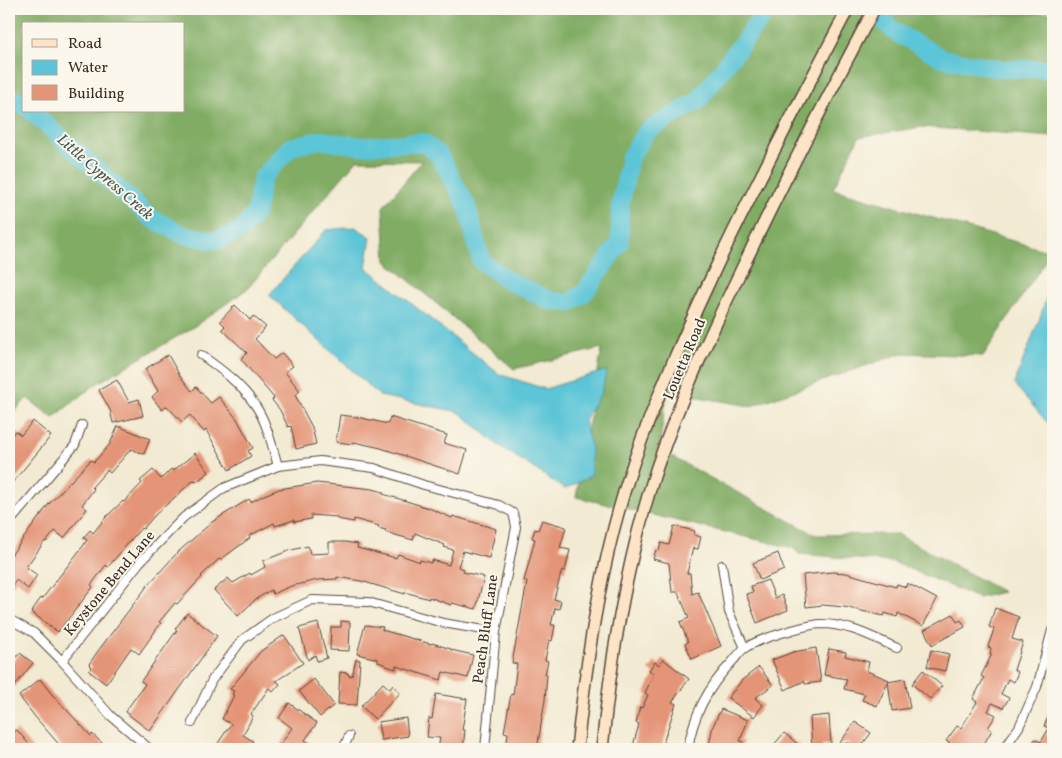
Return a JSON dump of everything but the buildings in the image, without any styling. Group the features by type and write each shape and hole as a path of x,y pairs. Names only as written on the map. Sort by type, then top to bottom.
{"main road":[{"name":"Louetta Road","path":"577,749 586,670 599,600 633,464 684,336 753,193 848,9"},
{"name":"Louetta Road","path":"602,749 610,674 623,603 657,468 704,348 768,213 872,12"}],"street":[{"path":"201,355 227,374 256,405 269,434 278,466"},
{"path":"9,523 76,445 82,425"},
{"name":"Keystone Bend Lane","path":"62,660 140,562 184,517 224,488 278,466 320,461 374,468 424,485 499,505 513,513"},
{"name":"Peach Bluff Lane","path":"484,749 496,632 516,527 513,513"},
{"path":"722,565 729,612 745,648"},
{"path":"192,723 212,680 242,640 273,618 312,600 368,602 443,623 496,632"},
{"path":"9,619 34,633 62,660 111,716 150,749"},
{"path":"688,749 702,700 720,674 745,648 785,631 820,624 853,628 897,648"},
{"path":"1004,749 1019,727 1037,687 1052,630"},
{"path":"343,749 349,736"}],"green space":[{"path":"9,9 953,9 969,15 1053,14 1053,137 922,127 859,137 833,189 1051,252 983,356 902,353 751,406 667,392 659,450 816,535 897,534 1003,592 978,598 893,562 799,554 793,548 576,497 602,348 514,369 386,261 383,207 422,161 357,160 247,289 192,328 96,384 53,418 27,398 9,418"},
{"path":"953,9 1053,9 1053,14 969,15"}],"water":[{"path":"355,227 371,237 366,267 499,374 545,389 607,370 601,393 584,421 591,446 591,476 565,489 497,444 459,412 380,396 269,295 326,230"},
{"path":"1050,285 1053,287 1053,429 1014,384 1041,315"}],"waterway":[{"name":"Little Cypress Creek","path":"32,112 151,218 184,235 216,241 242,230 256,212 262,178 291,147 319,140 361,146 422,142 439,155 467,206 481,261 509,281 551,301 570,303 585,292 620,242 620,207 630,157 646,132 699,100 768,9"},
{"name":"Little Cypress Creek","path":"870,9 895,32 942,58 1000,69 1053,69"},
{"name":"Little Cypress Creek","path":"9,96 22,105"}]}
